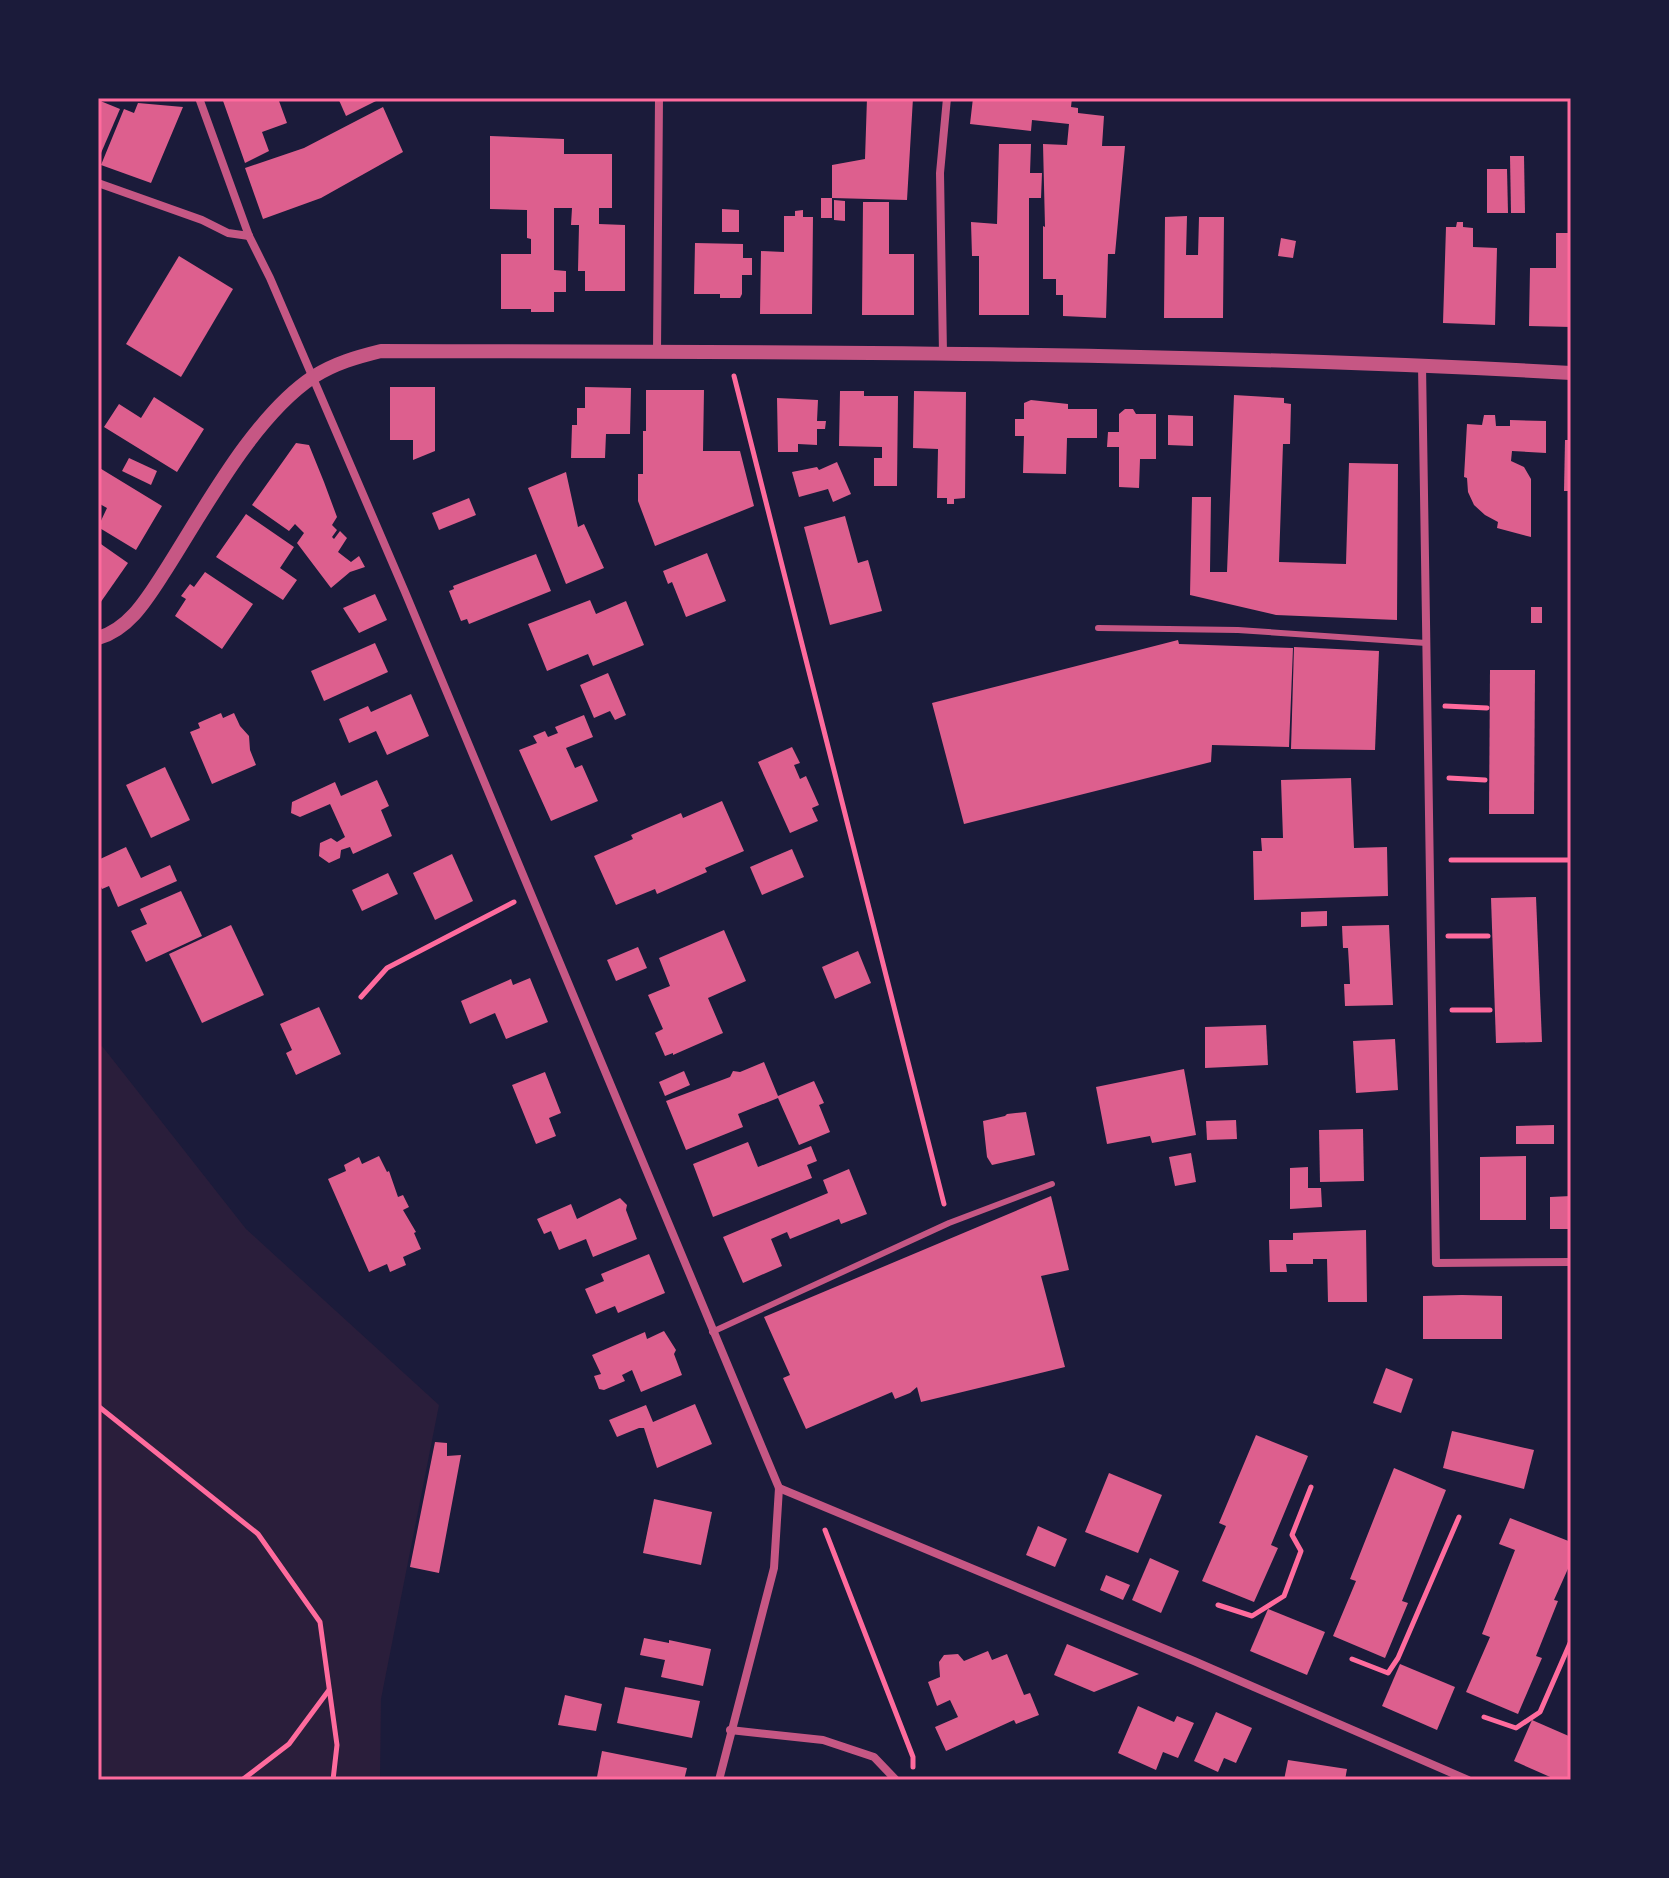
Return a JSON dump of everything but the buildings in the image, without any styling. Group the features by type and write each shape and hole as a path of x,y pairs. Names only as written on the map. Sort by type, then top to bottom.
{"street":[{"path":"199,98 249,236 270,278 423,636 779,1488 774,1568 719,1780"},
{"path":"657,352 659,98"},
{"path":"943,354 940,173 947,98"},
{"path":"98,183 202,220 228,233 249,236"},
{"path":"98,638 110,635 137,613 242,452 279,406 312,377 344,360 381,351 943,354 1422,365 1571,373"},
{"path":"1422,365 1436,1263 1571,1262"},
{"path":"779,1488 1223,1673 1468,1780"},
{"path":"730,1730 823,1740 874,1757 896,1780"}],"lane":[{"path":"1098,628 1238,630 1426,643"},
{"path":"712,1332 949,1223 1052,1184"}],"path":[{"path":"728,352 949,1223"},
{"path":"1428,705 1487,708"},
{"path":"1428,777 1485,780"},
{"path":"1430,860 1571,860"},
{"path":"361,997 387,968 529,895"},
{"path":"1431,937 1488,936"},
{"path":"1431,1010 1490,1010"},
{"path":"98,1406 258,1534 320,1622 337,1745 333,1780"},
{"path":"1218,1605 1252,1616 1284,1596 1301,1551 1292,1535 1311,1487"},
{"path":"814,1502 913,1757 912,1780"},
{"path":"1352,1659 1388,1673 1398,1658 1459,1517"},
{"path":"1484,1717 1516,1728 1540,1712 1571,1641"},
{"path":"242,1780 289,1744 330,1689"}],"shaded area":[{"path":"102,1046 246,1229 439,1405 381,1699 380,1780 98,1780 98,1049"}]}
